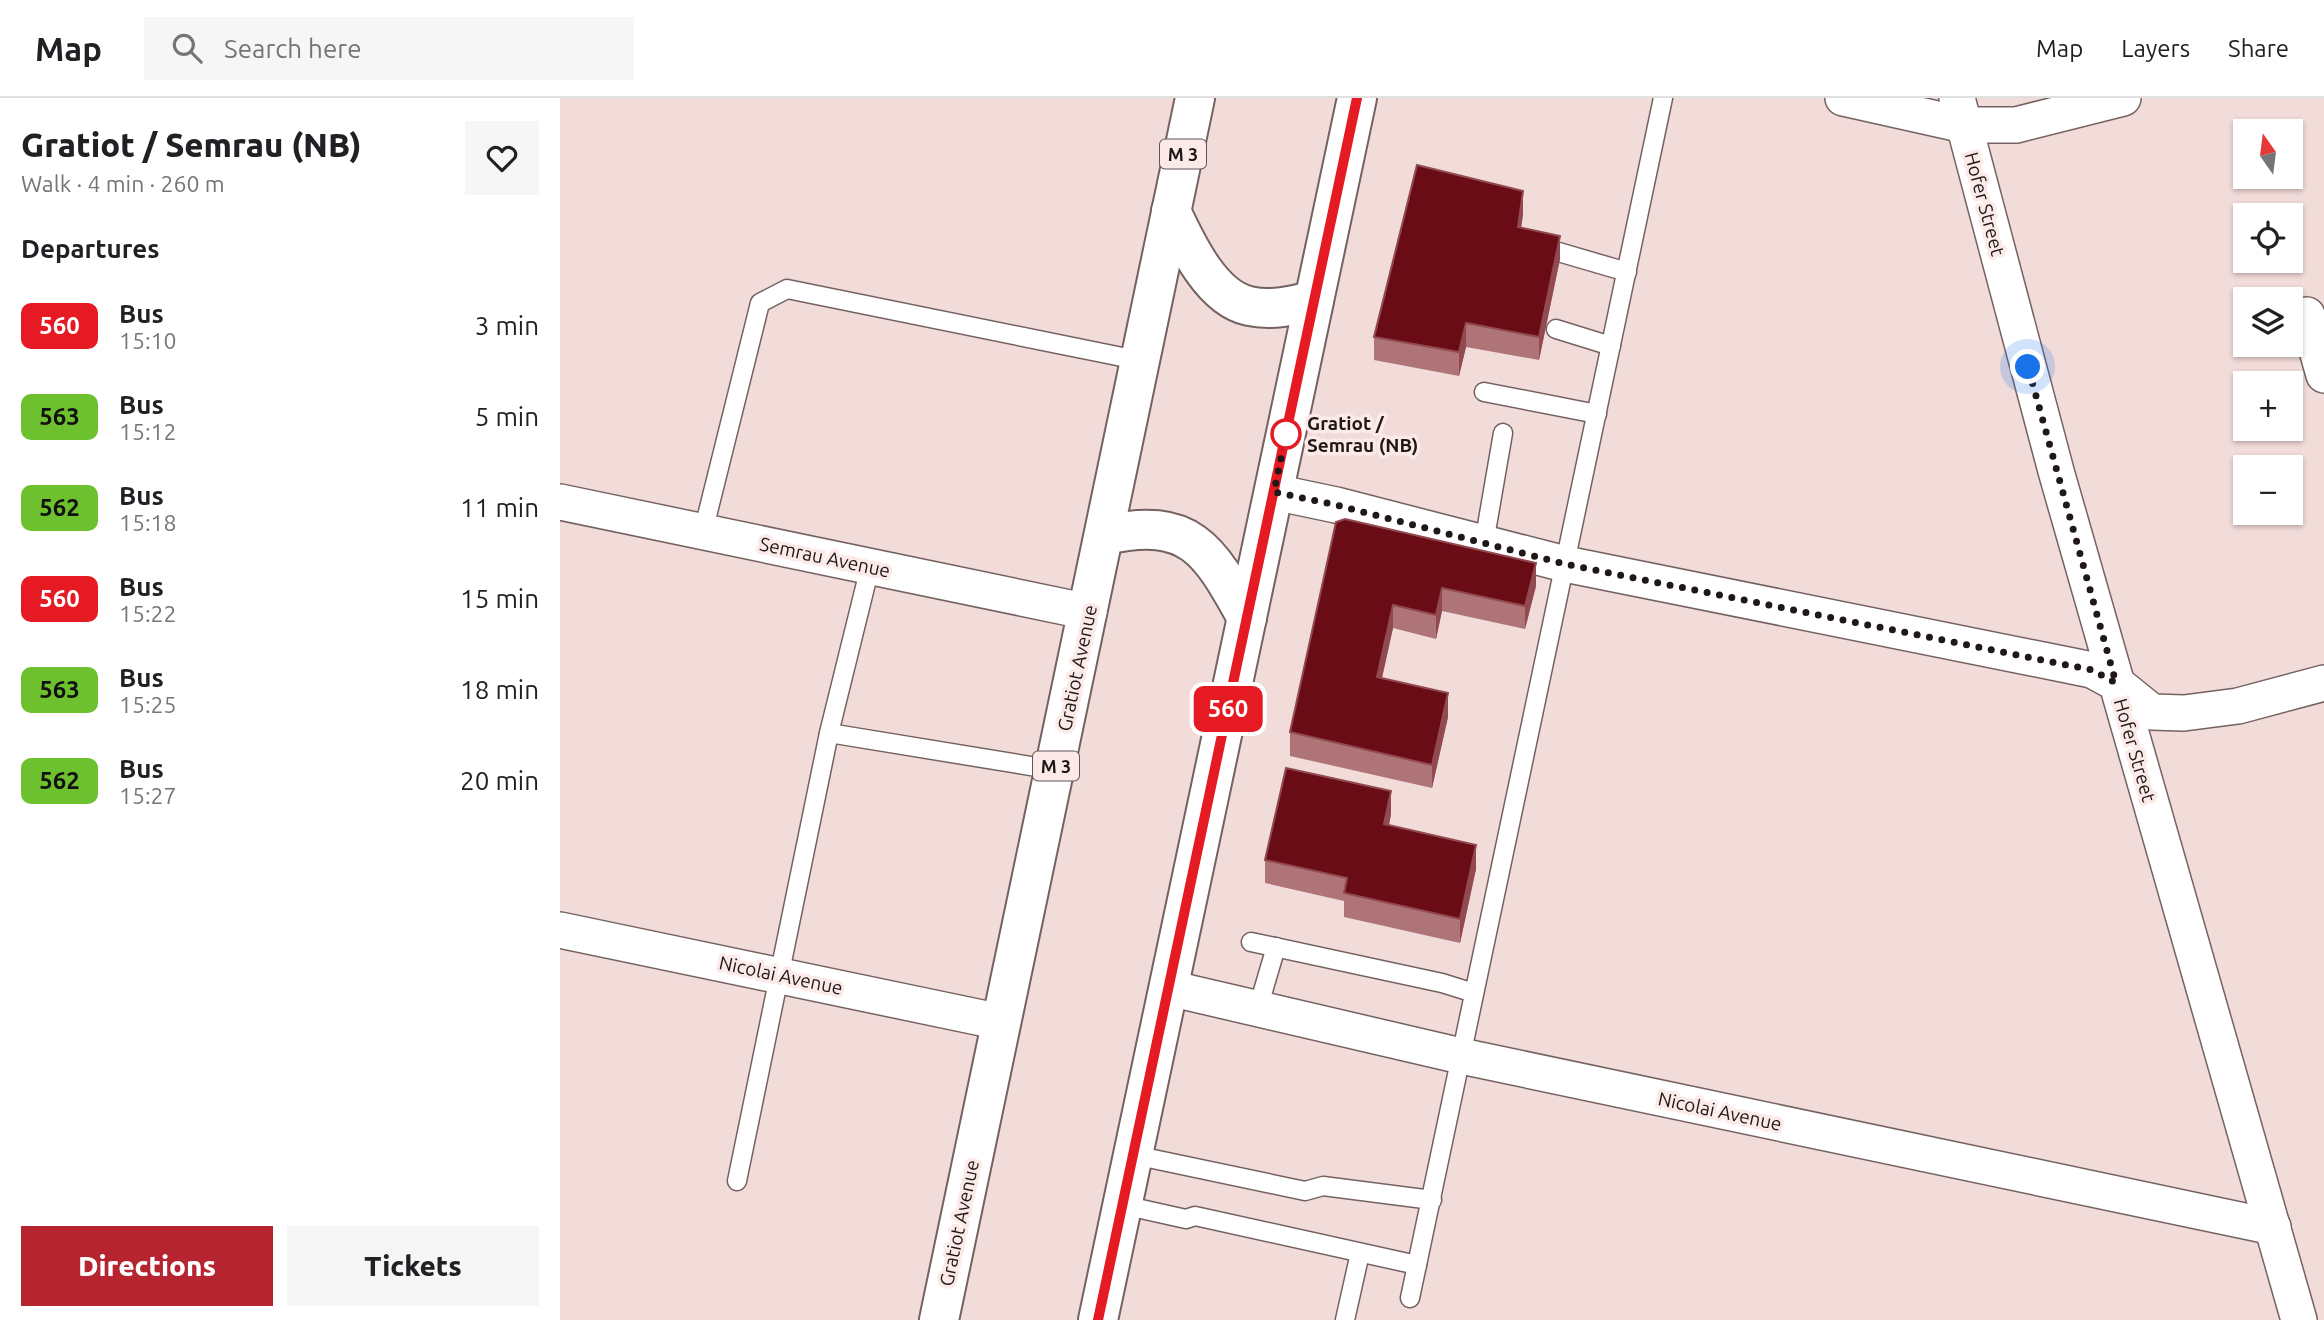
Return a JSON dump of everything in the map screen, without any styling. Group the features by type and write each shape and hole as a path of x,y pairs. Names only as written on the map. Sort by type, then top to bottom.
{"main road":[{"name":"Gratiot Avenue","path":"939,1320 1195,98"},
{"path":"1098,1320 1357,98"},
{"path":"1171,211 1201,267 1231,298 1247,306 1267,309 1290,307 1314,300"},
{"path":"1105,535 1146,528 1166,530 1184,536 1216,565 1247,618"}],"street":[{"path":"1843,98 1960,111 2016,125 2123,98"},
{"name":"Hofer Street","path":"1960,111 2056,471 2298,1320"},
{"path":"2307,315 2324,375"},
{"path":"1274,492 1336,505 1565,564 2092,670 2116,683 2152,712 2184,713 2238,706 2324,683"},
{"name":"Semrau Avenue","path":"560,502 1089,612"},
{"name":"Nicolai Avenue","path":"560,930 1001,1022"},
{"name":"Nicolai Avenue","path":"1169,988 1461,1056 2273,1227"}],"lane":[{"path":"1410,1298 1663,98"},
{"path":"1531,244 1627,272"},
{"path":"703,532 760,303 787,289 1142,361"},
{"path":"1556,329 1611,346"},
{"path":"1485,392 1597,414"},
{"path":"1484,543 1503,433"},
{"path":"737,1181 829,733 870,567"},
{"path":"829,733 1055,770"},
{"path":"1251,942 1442,983 1474,993"},
{"path":"1258,1008 1276,947"},
{"path":"1134,1155 1305,1191 1323,1186 1432,1200"},
{"path":"1122,1205 1186,1219 1195,1216 1417,1265"},
{"path":"1345,1320 1360,1253"}],"building":[{"path":"1417,165 1523,191 1518,227 1560,236 1539,337 1466,323 1459,352 1374,337"},
{"path":"1345,519 1536,563 1525,606 1442,588 1436,615 1393,605 1377,677 1448,693 1432,765 1290,732 1336,522"},
{"path":"1286,768 1391,791 1384,824 1476,845 1460,919 1344,893 1347,878 1265,860"}],"bus line":[{"name":"560","path":"1098,1320 1357,98"}],"place":[{"name":"Gratiot / Semrau (NB)","path":"1286,434"}],"route":[{"path":"1286,434 1274,492 1336,505 1565,564 2092,670 2116,683 2028,367"}]}
